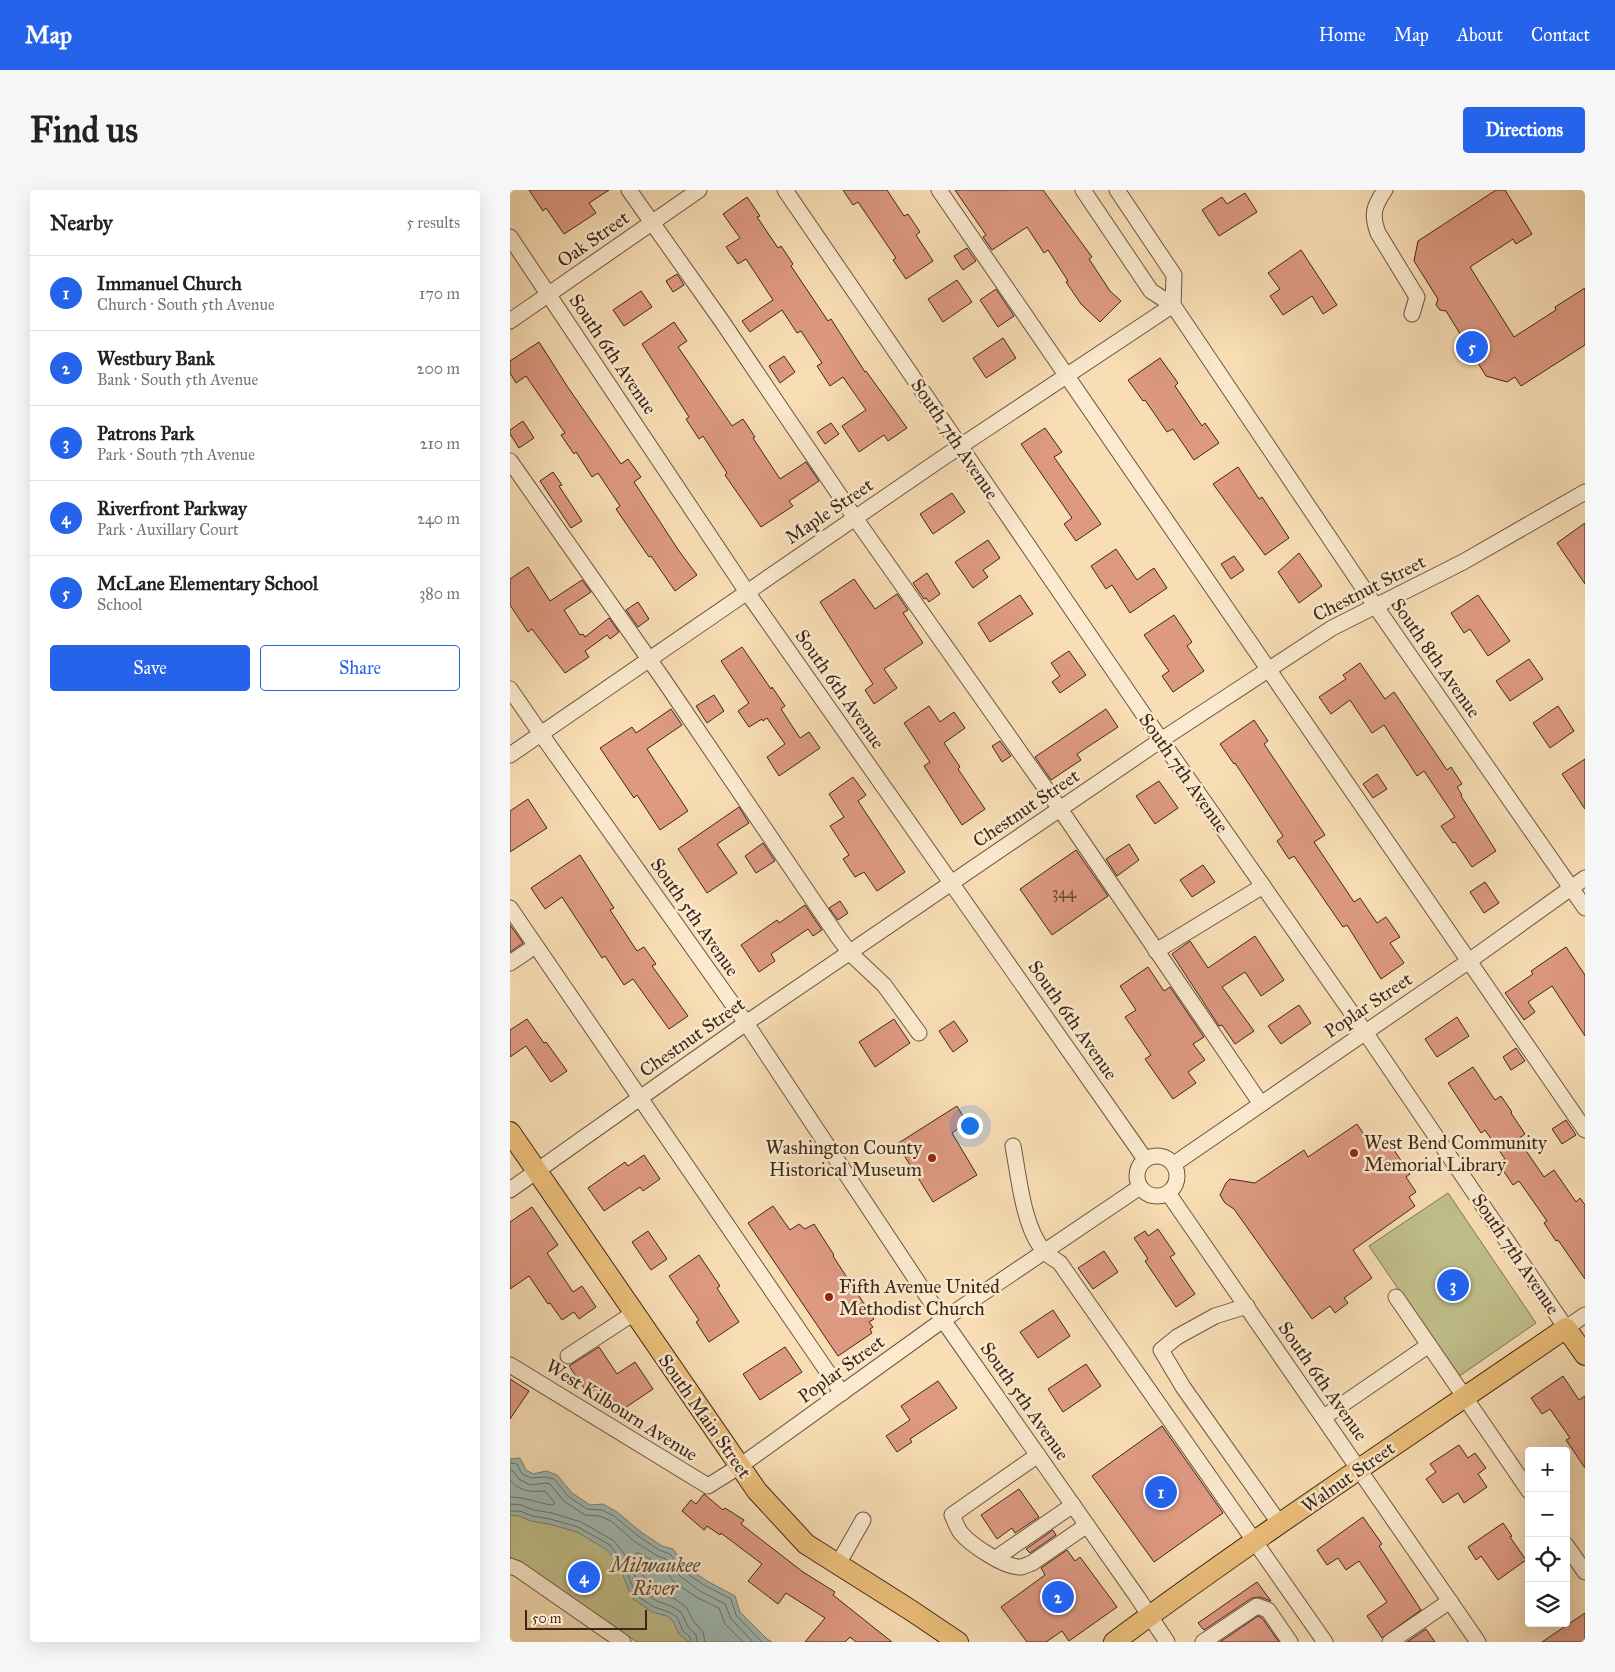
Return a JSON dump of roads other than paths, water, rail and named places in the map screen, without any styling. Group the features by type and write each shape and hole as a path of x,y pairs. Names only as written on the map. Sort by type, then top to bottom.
{"main road":[{"name":"South Main Street","path":"510,1132 757,1491 806,1544 958,1642"},
{"name":"South 7th Avenue","path":"1566,1328 1585,1355"},
{"name":"Walnut Street","path":"1114,1642 1359,1469 1566,1328"}],"street":[{"path":"630,190 855,518 1060,810 1261,1104"},
{"name":"Oak Street","path":"510,320 699,190"},
{"name":"South 7th Avenue","path":"785,190 1161,740 1365,1032 1566,1328"},
{"path":"939,190 1585,1130"},
{"name":"South 8th Avenue","path":"1083,190 1151,291 1174,305 1376,607 1585,908"},
{"path":"1116,190 1174,275 1174,305"},
{"path":"1384,190 1375,208 1374,221 1378,232 1417,297 1412,314"},
{"name":"South 6th Avenue","path":"510,237 550,294 747,592 1146,1159"},
{"name":"Maple Street","path":"510,755 960,446 1174,305"},
{"path":"510,461 850,954 884,985 919,1033"},
{"name":"Chestnut Street","path":"510,1190 746,1023 1268,669 1332,628 1463,562 1585,492"},
{"name":"South 5th Avenue","path":"510,689 746,1023 943,1320 1167,1642"},
{"name":"Poplar Street","path":"1174,1164 1469,961 1585,878"},
{"path":"1156,951 1264,886"},
{"path":"510,908 842,1393"},
{"path":"510,963 528,951"},
{"path":"1013,1146 1028,1222 1045,1252 1060,1263 1325,1642"},
{"path":"1153,1156 1161,1156 1174,1164 1177,1180 1174,1187 1168,1192 1161,1196 1153,1196 1146,1193 1140,1187 1137,1180 1137,1172 1140,1165 1146,1159 1153,1156"},
{"name":"Poplar Street","path":"740,1466 943,1320 1140,1187"},
{"name":"South 6th Avenue","path":"1168,1192 1478,1642"},
{"path":"1396,1297 1525,1485"},
{"path":"1247,1306 1215,1316 1177,1337 1161,1350 1183,1387 1280,1524"},
{"path":"568,1356 634,1313"},
{"name":"Walnut Street","path":"1566,1328 1585,1315"},
{"path":"1324,1417 1428,1345"},
{"name":"West Kilbourn Avenue","path":"510,1364 708,1486 740,1466"},
{"path":"1038,1455 952,1515 961,1532 972,1544 988,1555 1012,1566 1022,1567 1032,1563 1087,1525"},
{"path":"996,1558 1073,1505"},
{"path":"838,1564 863,1520"},
{"path":"1570,1551 1585,1572"},
{"path":"510,1566 518,1569 623,1642"},
{"path":"1390,1642 1450,1601"},
{"path":"1203,1642 1257,1606 1268,1610 1289,1642"}],"water":[{"name":"Milwaukee River","path":"520,1458 526,1470 533,1474 546,1471 557,1475 572,1493 590,1505 603,1504 617,1512 662,1546 673,1549 686,1567 735,1596 740,1612 772,1642 689,1642 679,1634 673,1621 667,1616 652,1612 632,1598 619,1565 607,1550 577,1532 510,1515 510,1459"}],"place":[{"name":"McLane Elementary School","path":"1472,347"},
{"name":"West Bend Community Memorial Library","path":"1354,1153"},
{"name":"Washington County Historical Museum","path":"932,1158"},
{"name":"Patrons Park","path":"1453,1285"},
{"name":"Fifth Avenue United Methodist Church","path":"829,1297"},
{"name":"Immanuel Church","path":"1161,1492"},
{"name":"Riverfront Parkway","path":"584,1577"},
{"name":"Westbury Bank","path":"1058,1597"}]}
